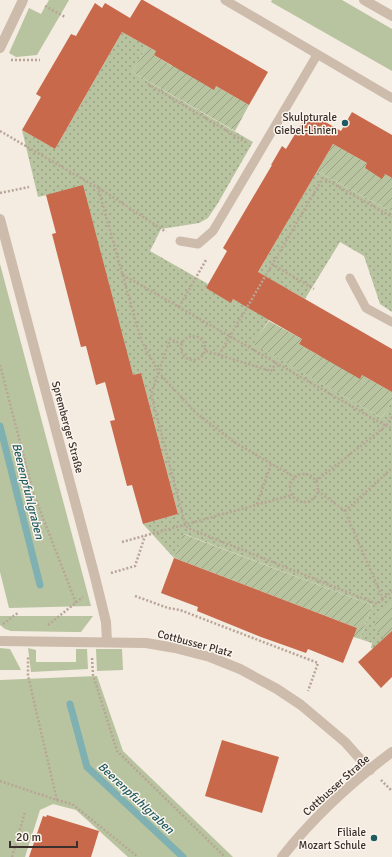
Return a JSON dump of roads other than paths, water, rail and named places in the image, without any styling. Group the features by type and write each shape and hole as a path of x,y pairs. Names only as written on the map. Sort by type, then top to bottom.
{"street":[{"path":"1,43 23,0"},
{"path":"364,0 392,16"},
{"name":"Spremberger Straße","path":"0,219 96,581 106,622 107,642"},
{"name":"Cottbusser Platz","path":"0,641 146,642 210,657 240,668 277,688 301,705 345,742 370,770"},
{"name":"Cottbusser Straße","path":"282,857 298,837 342,794 392,752"}],"lane":[{"path":"225,0 392,98"},
{"path":"180,241 198,244 213,231 317,55"},
{"path":"350,278 366,308 392,322"}],"waterway":[{"name":"Beerenpfuhlgraben","path":"0,426 40,585"},
{"name":"Beerenpfuhlgraben","path":"70,704 87,767 183,857"}],"place":[{"name":"Skulpturale Giebel-Linien","path":"345,123"},
{"name":"Filiale Mozart Schule","path":"374,838"}]}
